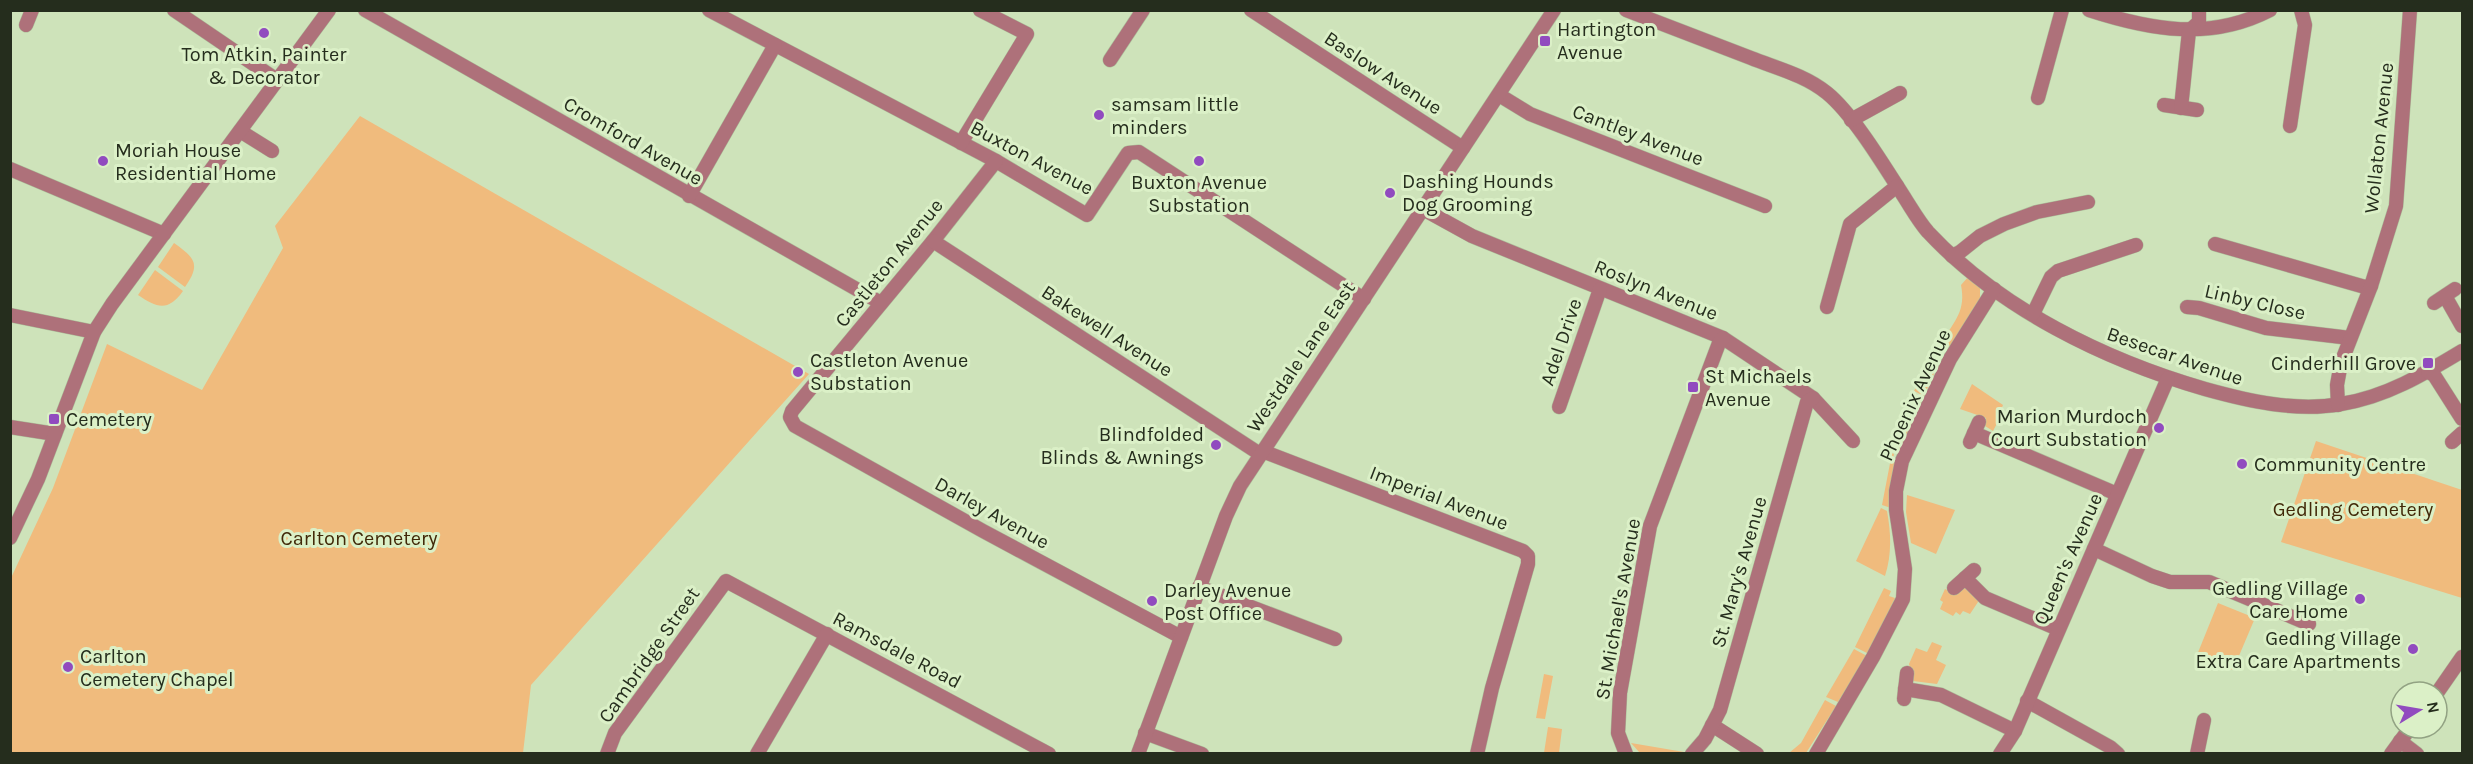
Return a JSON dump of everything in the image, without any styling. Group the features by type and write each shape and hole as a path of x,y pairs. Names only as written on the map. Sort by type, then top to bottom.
{"street":[{"path":"26,25 32,10"},
{"path":"174,10 277,80"},
{"path":"10,538 55,434 94,332 112,304 329,10"},
{"name":"Cromford Avenue","path":"365,10 881,303"},
{"name":"Buxton Avenue","path":"709,10 961,142 1087,215 1128,153 1139,152 1364,298"},
{"path":"961,142 1027,33 980,10"},
{"path":"1110,60 1143,10"},
{"name":"Baslow Avenue","path":"1251,10 1463,148"},
{"name":"Westdale Lane East","path":"1138,753 1199,586 1240,486 1554,10"},
{"name":"Besecar Avenue","path":"1626,10 1811,81 1833,99 1851,120 1926,230 1952,256 1994,289 2088,346 2168,378 2241,399 2278,405 2338,405 2388,391 2428,372 2463,351"},
{"path":"2038,99 2062,10"},
{"path":"2089,10 2146,26 2189,31 2245,22 2270,10"},
{"path":"2181,108 2189,31 2199,22 2199,10"},
{"path":"2290,126 2305,25 2301,10"},
{"name":"Wollaton Avenue","path":"2338,405 2338,372 2371,286 2396,207 2410,10"},
{"path":"689,196 775,45"},
{"path":"1851,120 1900,93"},
{"name":"Cantley Avenue","path":"1499,95 1530,114 1765,206"},
{"path":"2164,105 2197,110"},
{"path":"240,131 273,151"},
{"name":"Castleton Avenue","path":"790,417 792,411 996,161"},
{"path":"10,169 164,234"},
{"path":"1827,307 1850,224 1897,186"},
{"path":"1952,256 1980,236 2004,224 2037,212 2088,202"},
{"name":"Roslyn Avenue","path":"1423,209 1472,236 1723,338 1813,398 1853,441"},
{"name":"Bakewell Avenue","path":"933,241 1261,453"},
{"path":"2215,244 2365,287 2371,286"},
{"path":"2033,314 2051,277 2058,271 2136,245"},
{"name":"Adel Drive","path":"1559,408 1600,289"},
{"name":"Phoenix Avenue","path":"1816,753 1873,657 1903,599 1905,569 1896,510 1896,491 1902,461 1950,358 1994,289"},
{"path":"2444,296 2463,326"},
{"name":"Linby Close","path":"2187,307 2199,308 2266,328 2350,339"},
{"path":"10,315 94,332"},
{"name":"St. Michael's Avenue","path":"1626,753 1618,733 1620,693 1650,526 1719,343 1723,338"},
{"path":"2428,372 2434,375 2463,419"},
{"name":"Queen's Avenue","path":"2000,753 2015,731 2168,378"},
{"name":"St. Mary's Avenue","path":"1692,753 1712,725 1719,710 1807,402 1813,398"},
{"name":"Darley Avenue","path":"790,417 795,426 1181,637"},
{"path":"10,427 55,434"},
{"path":"1974,432 2117,494"},
{"name":"Imperial Avenue","path":"1261,453 1523,551 1528,556 1528,564 1492,688 1478,753"},
{"path":"2094,549 2170,582 2209,582 2309,624"},
{"path":"1954,588 1970,574 1985,598 2058,629"},
{"name":"Ramsdale Road","path":"726,581 1049,753"},
{"name":"Cambridge Street","path":"607,753 615,732 726,581"},
{"path":"1199,586 1335,639"},
{"path":"757,753 827,634"},
{"path":"2446,680 2463,657"},
{"path":"1907,673 1905,694 1941,695 2015,731"},
{"path":"2027,701 2118,753"},
{"path":"2197,753 2205,720"},
{"path":"1712,725 1756,753"},
{"path":"1145,733 1202,753"},
{"path":"2391,753 2400,741 2417,753"}],"green space":[{"name":"Carlton Cemetery","path":"360,116 809,374 531,685 523,753 11,753 11,578 53,488 107,344 202,390 283,248 275,226"},
{"path":"174,243 191,257 193,262 193,273 185,287 158,267"},
{"path":"155,270 183,291 178,298 167,305 151,303 138,295"},
{"path":"1969,276 1980,286 1980,299 1950,346 1942,342 1961,309 1961,285"},
{"path":"1935,354 1941,358 1924,396 1914,391"},
{"path":"1972,384 2003,405 2001,410 2003,412 1993,431 1985,426 1986,418 1960,409"},
{"path":"1914,394 1920,397 1921,402 1899,458 1896,457 1898,452 1892,450"},
{"name":"Gedling Cemetery","path":"2316,441 2462,490 2462,598 2281,542"},
{"path":"1892,453 1894,454 1893,459 1898,461 1891,508 1882,505"},
{"path":"1907,495 1955,510 1936,554 1911,543 1906,512"},
{"path":"1881,508 1887,511 1890,535 1890,552 1885,576 1856,561"},
{"path":"1966,584 1980,599 1970,614 1963,611 1960,615 1956,612 1953,616 1940,609 1943,602 1940,600 1945,589 1951,592"},
{"path":"1884,588 1891,591 1889,596 1895,598 1869,654 1855,647"},
{"path":"2218,603 2255,618 2233,670 2197,655"},
{"path":"1932,642 1942,646 1936,660 1946,665 1937,684 1913,681 1909,664 1916,648 1927,652"},
{"path":"1854,649 1867,656 1838,702 1826,697"},
{"path":"1544,674 1553,676 1545,719 1536,718"},
{"path":"1825,700 1836,706 1806,753 1789,753 1801,743"},
{"path":"1548,727 1562,729 1559,753 1544,753"},
{"path":"1631,743 1684,752 1640,753"}],"place":[{"name":"Tom Atkin, Painter & Decorator","path":"264,33"},
{"name":"Hartington Avenue","path":"1545,41"},
{"name":"samsam little minders","path":"1099,115"},
{"name":"Moriah House Residential Home","path":"103,161"},
{"name":"Buxton Avenue Substation","path":"1199,161"},
{"name":"Dashing Hounds Dog Grooming","path":"1390,193"},
{"name":"Cinderhill Grove","path":"2428,363"},
{"name":"Castleton Avenue Substation","path":"798,372"},
{"name":"St Michaels Avenue","path":"1693,387"},
{"name":"Cemetery","path":"54,419"},
{"name":"Marion Murdoch Court Substation","path":"2159,428"},
{"name":"Blindfolded Blinds & Awnings","path":"1216,445"},
{"name":"Community Centre","path":"2242,464"},
{"name":"Gedling Village Care Home","path":"2360,599"},
{"name":"Darley Avenue Post Office","path":"1152,601"},
{"name":"Gedling Village Extra Care Apartments","path":"2413,649"},
{"name":"Carlton Cemetery Chapel","path":"68,667"}]}
